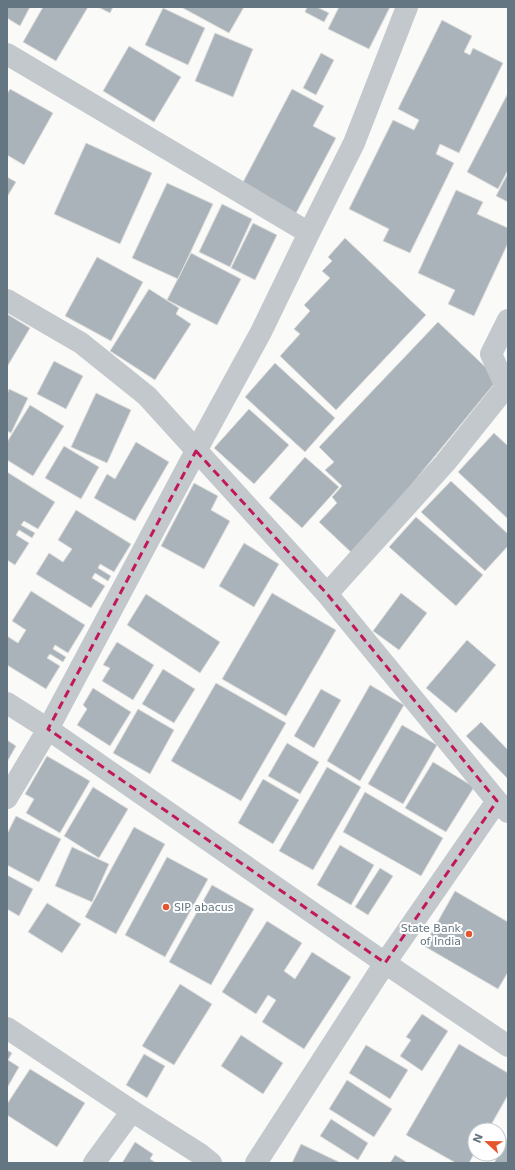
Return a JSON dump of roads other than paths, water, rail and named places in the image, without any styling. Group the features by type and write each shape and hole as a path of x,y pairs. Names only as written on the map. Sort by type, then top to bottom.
{"street":[{"path":"7,798 48,729 261,332 354,143 406,7"},
{"path":"7,54 309,233"},
{"path":"7,300 81,343 147,396 327,594 502,806 385,963 256,1163"},
{"path":"327,594 446,463 506,387 491,354 508,320"},
{"path":"7,703 48,729 385,963 508,1046"},
{"path":"7,1028 200,1154 211,1163"},
{"path":"94,1163 132,1111"}],"place":[{"name":"SIP abacus","path":"166,907"},
{"name":"State Bank of India","path":"469,934"}]}
